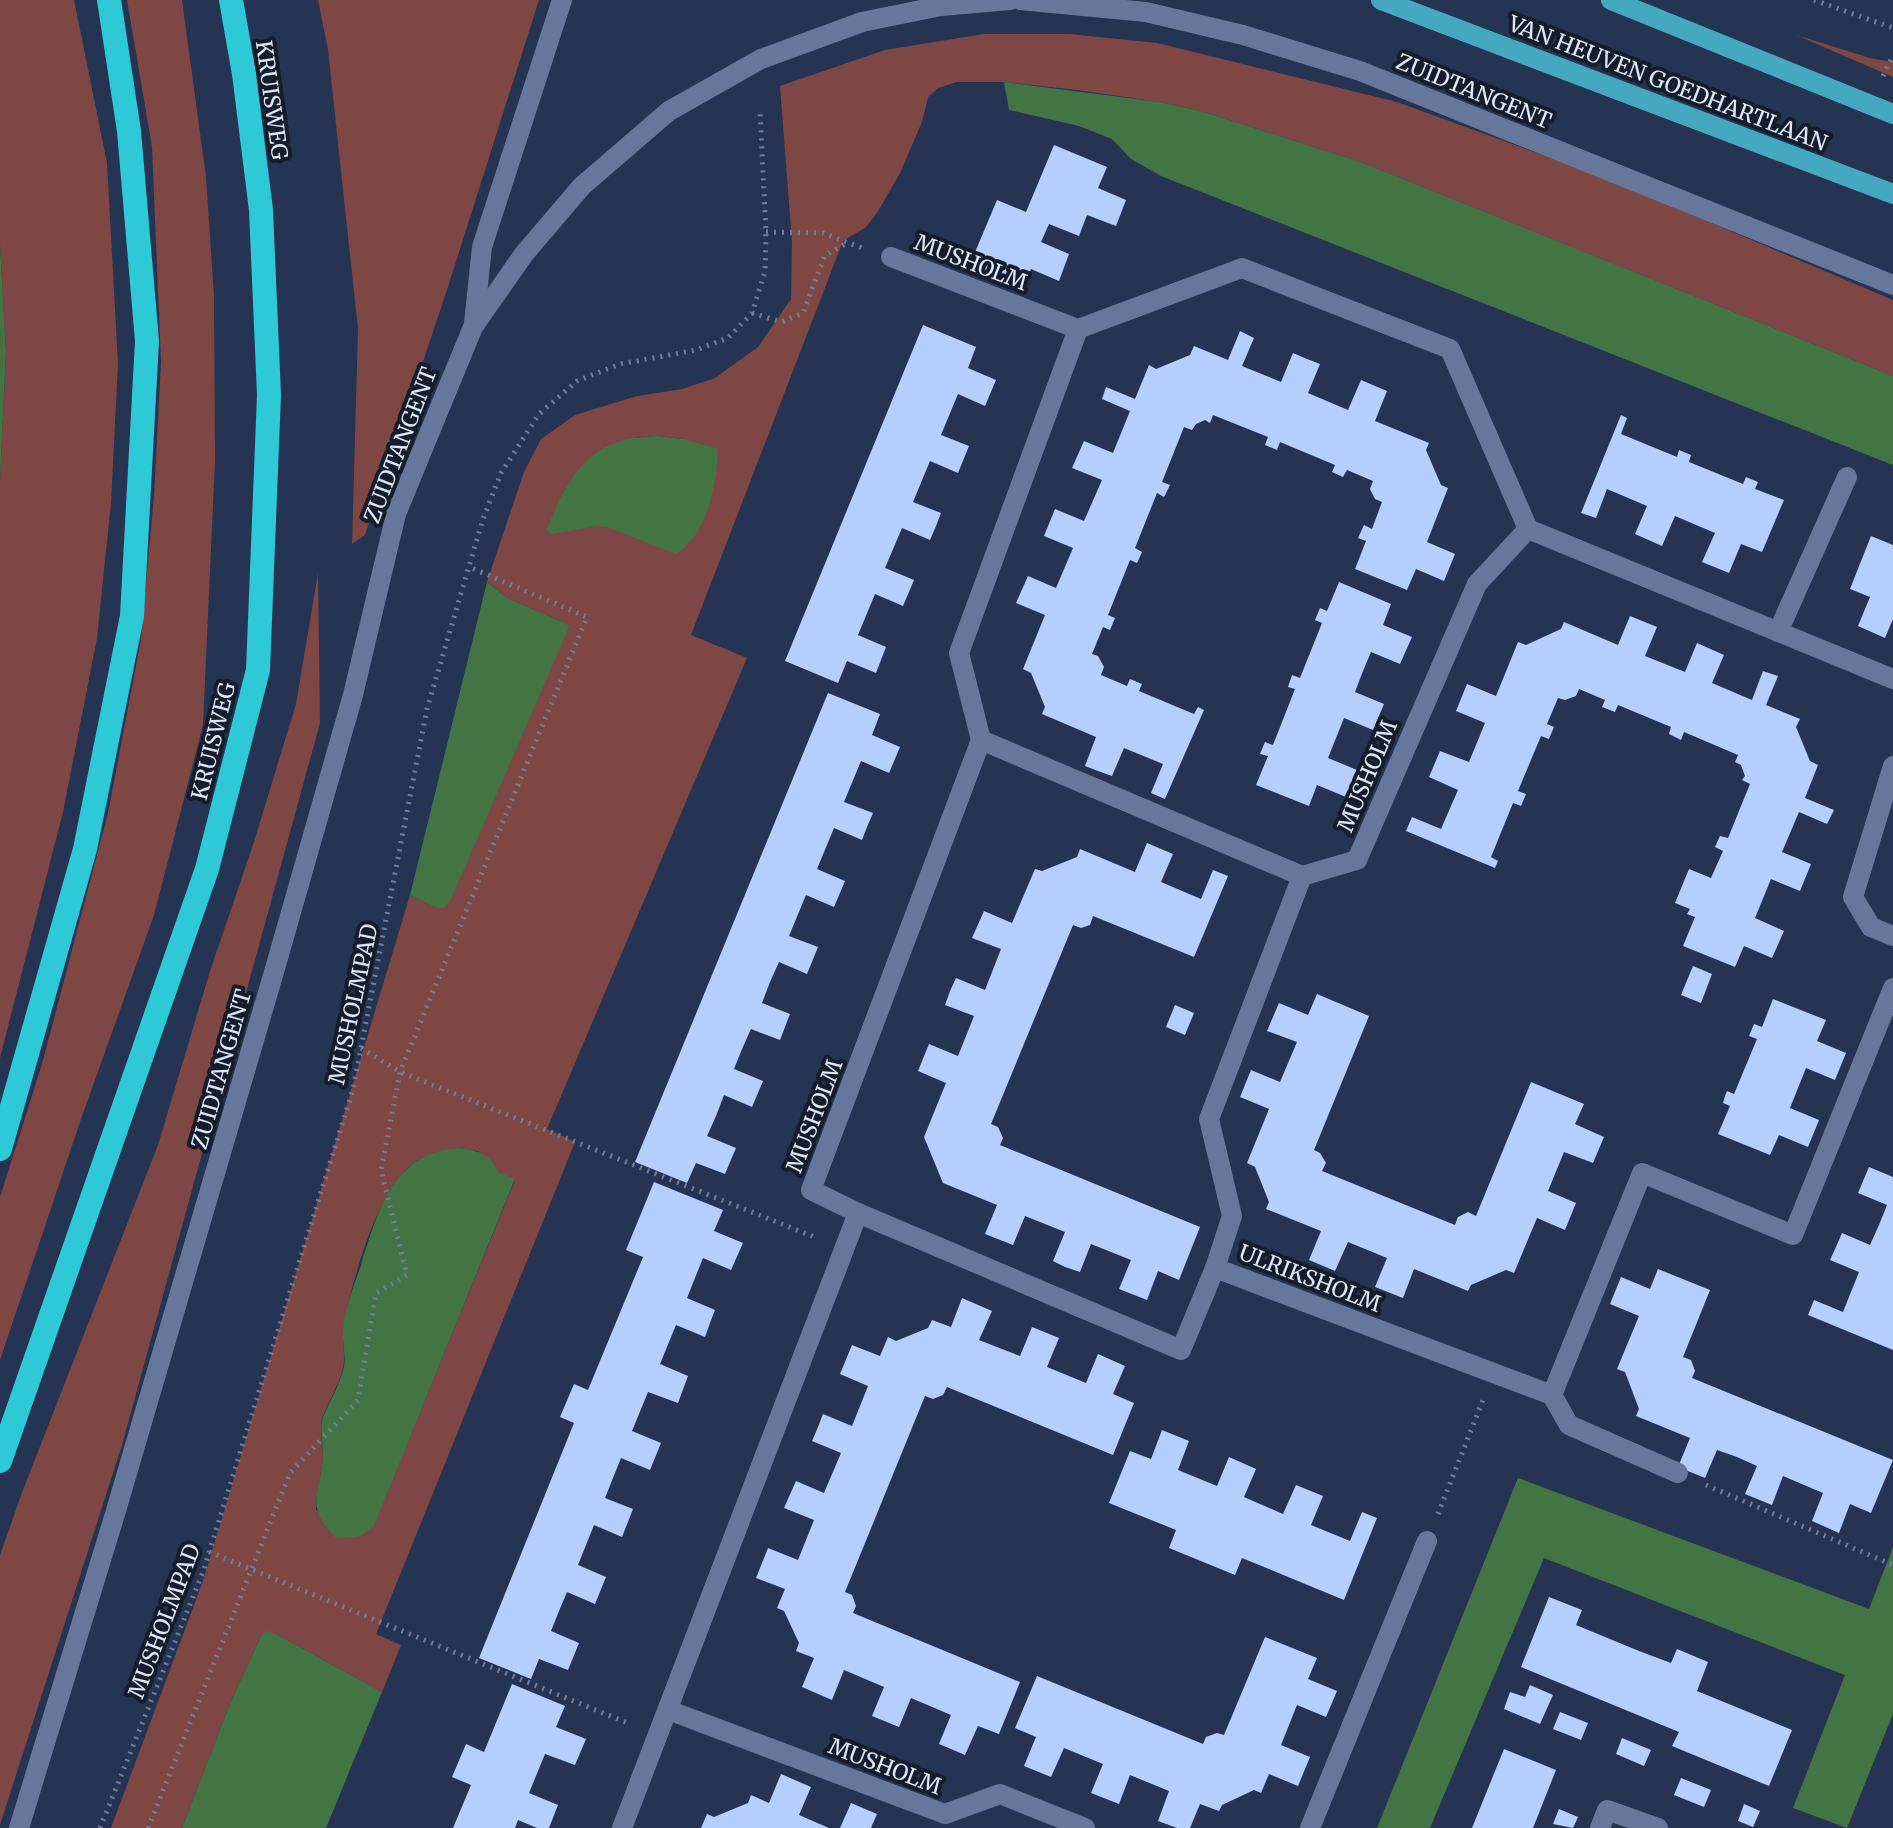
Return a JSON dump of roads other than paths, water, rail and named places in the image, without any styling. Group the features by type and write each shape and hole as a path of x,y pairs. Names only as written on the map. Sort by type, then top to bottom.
{"highway":[{"path":"0,1149 85,849 132,616 147,341 129,131 109,0"},
{"name":"KRUISWEG","path":"0,1461 207,869 258,670 269,395 261,210 244,74 231,0"}],"main road":[{"name":"VAN HEUVEN GOEDHARTLAAN","path":"1381,0 1893,194"},
{"path":"1611,0 1893,114"}],"street":[{"name":"ZUIDTANGENT","path":"473,327 482,247 562,0"},
{"name":"ZUIDTANGENT","path":"19,1828 287,928 353,695 396,514 473,327 524,254 582,186 669,111 761,59 862,22 941,6 1010,0"},
{"name":"ZUIDTANGENT","path":"1020,0 1146,12 1243,35 1360,71 1893,285"},
{"name":"MUSHOLM","path":"891,257 1078,329"},
{"path":"1302,876 981,740 959,653 1078,329 1242,268 1450,349 1528,529 1893,679"},
{"path":"1778,632 1847,477"},
{"name":"MUSHOLM","path":"1302,876 1357,860 1477,584 1528,529"},
{"name":"MUSHOLM","path":"981,740 811,1190 858,1213 1181,1350 1215,1268"},
{"path":"1893,766 1853,897 1871,927 1893,936"},
{"name":"ULRIKSHOLM","path":"1302,876 1209,1119 1232,1216 1215,1268 1552,1395"},
{"path":"1678,1473 1569,1425 1552,1395 1642,1173 1793,1235 1893,988"},
{"path":"622,1828 858,1213"},
{"path":"1310,1828 1427,1541"},
{"name":"MUSHOLM","path":"668,1710 945,1814 1000,1794 1085,1828"},
{"path":"1600,1828 1607,1810 1658,1828"}]}
